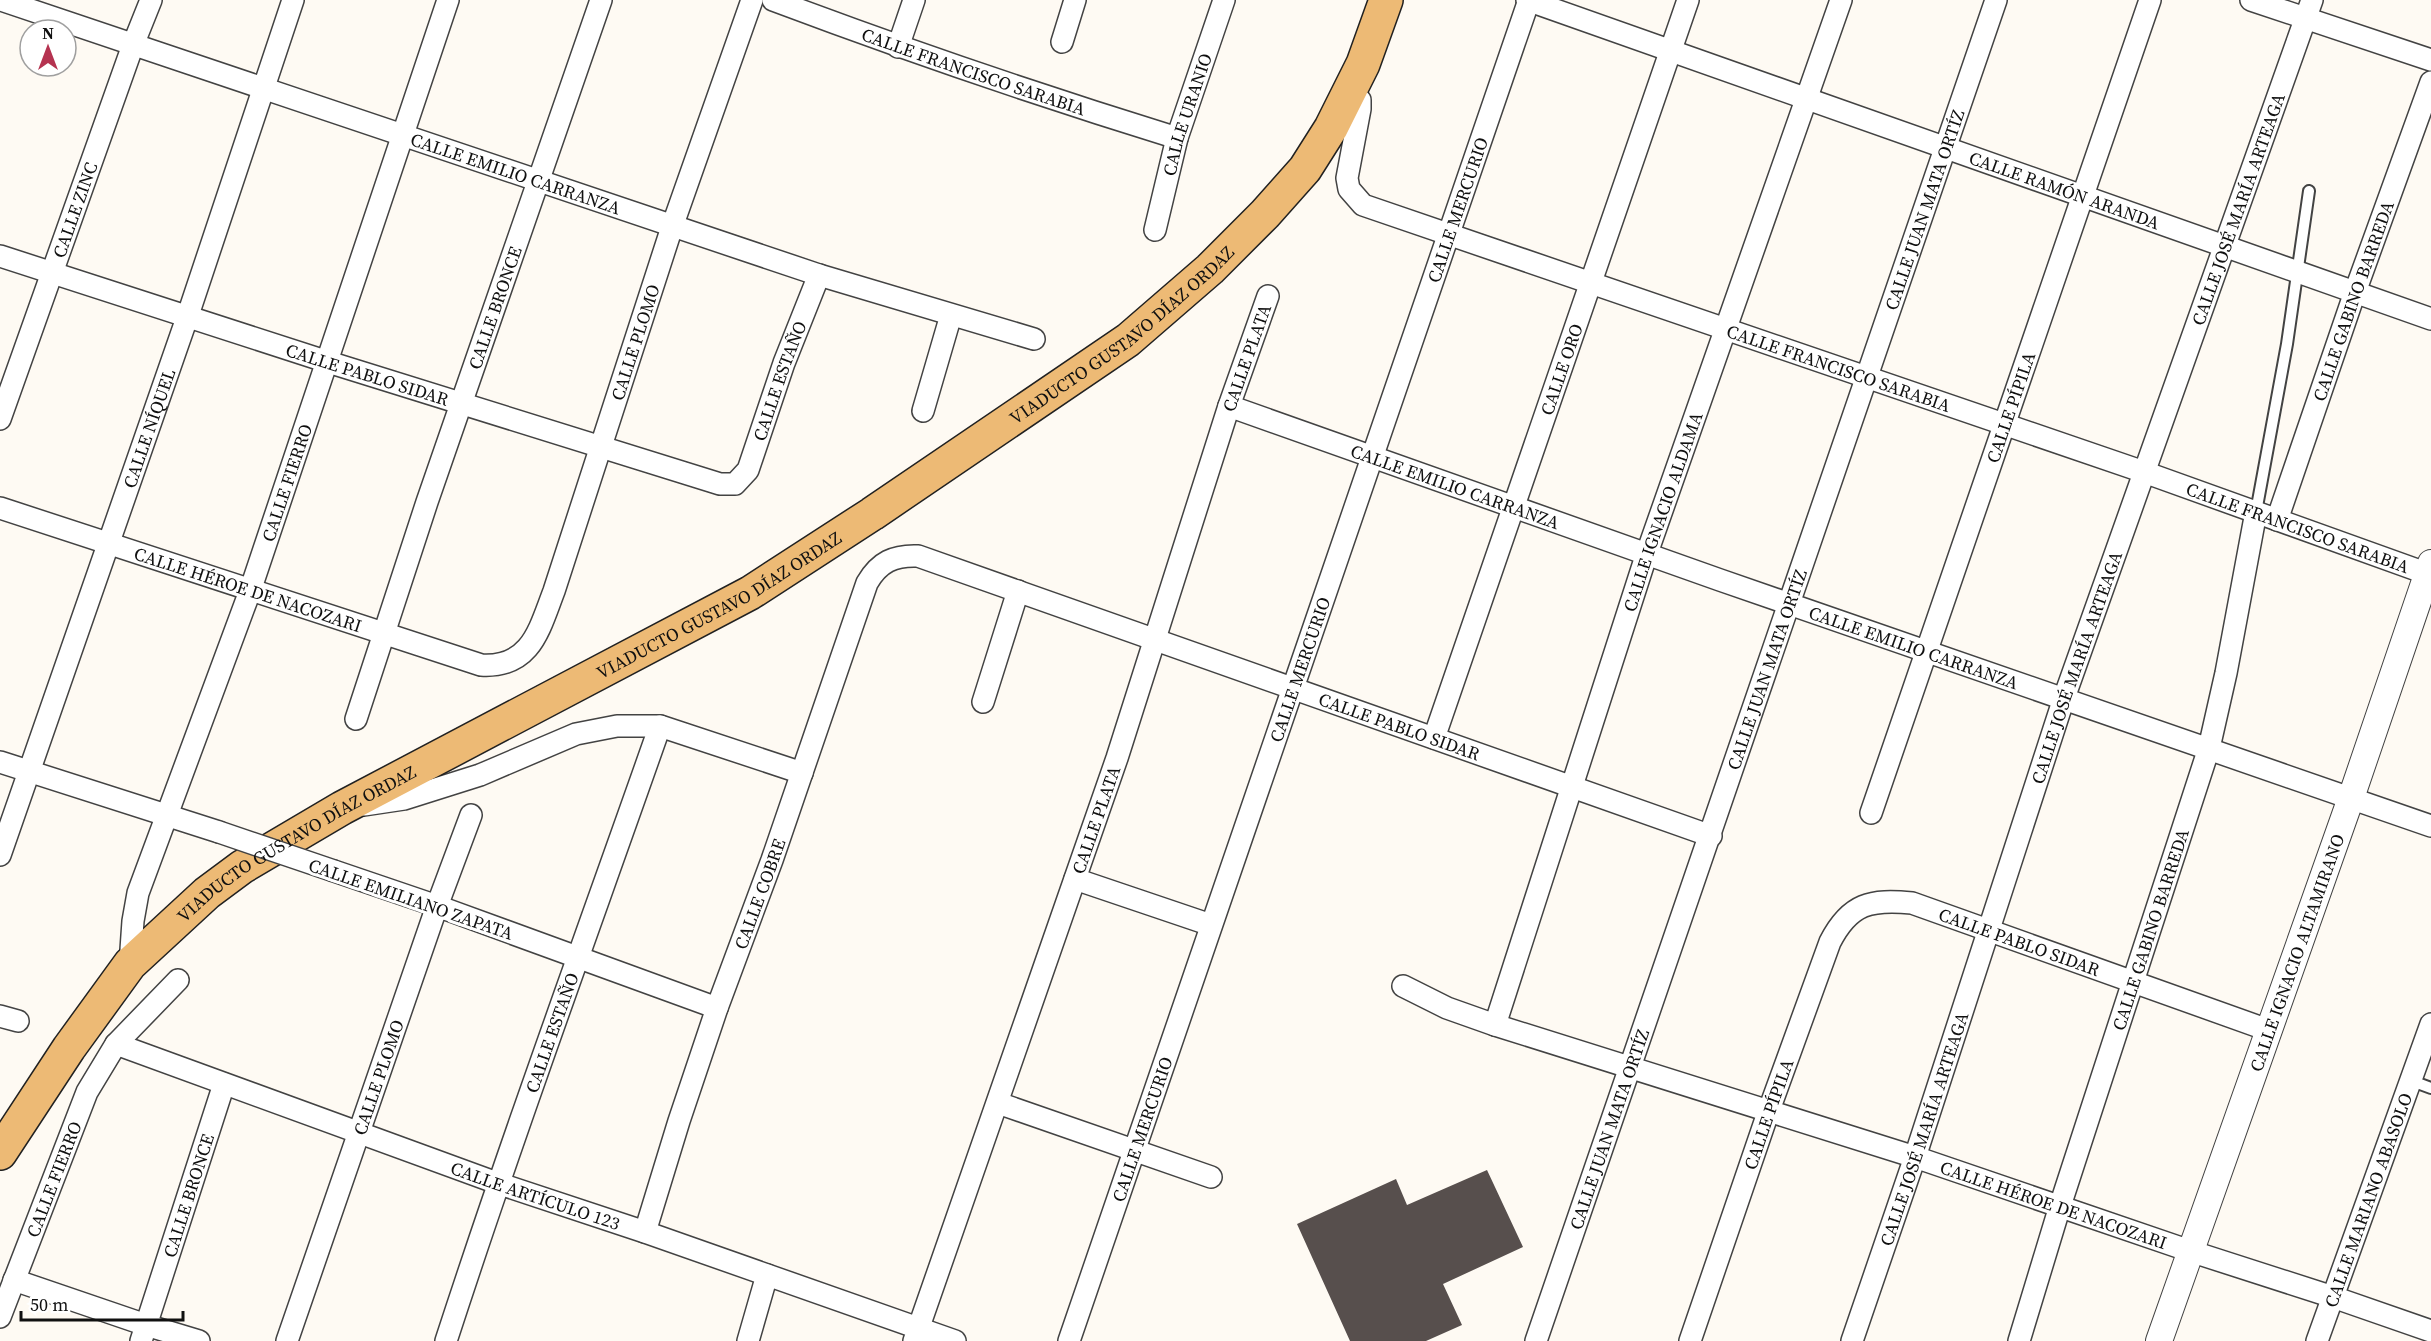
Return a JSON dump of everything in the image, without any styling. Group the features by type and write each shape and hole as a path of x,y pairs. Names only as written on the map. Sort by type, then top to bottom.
{"main road":[{"name":"VIADUCTO GUSTAVO DÍAZ ORDAZ","path":"0,1154 69,1048 130,964 207,893 242,867 342,808 750,593 881,508 1128,340 1210,268 1265,214 1305,169 1350,92 1363,64 1386,0"}],"street":[{"name":"CALLE EMILIO CARRANZA","path":"1,0 404,134 672,227 819,275 1034,339"},
{"name":"CALLE ZINC","path":"0,419 151,0"},
{"name":"CALLE NÍQUEL","path":"0,855 27,771 188,315 293,0"},
{"name":"CALLE FIERRO","path":"130,964 133,921 138,893 250,591 325,361 448,0"},
{"name":"CALLE BRONCE","path":"356,719 461,403 601,0"},
{"name":"CALLE PLOMO","path":"496,666 522,655 538,633 602,447 672,227 752,0"},
{"name":"CALLE FRANCISCO SARABIA","path":"773,0 898,47 1045,97 1177,138"},
{"path":"898,47 914,0"},
{"path":"1062,42 1075,0"},
{"name":"CALLE URANIO","path":"1155,230 1177,138 1224,0"},
{"name":"CALLE RAMÓN ARANDA","path":"1528,0 2431,318"},
{"name":"CALLE MERCURIO","path":"1069,1341 1528,0"},
{"name":"CALLE ORO","path":"1434,738 1688,0"},
{"name":"CALLE IGNACIO ALDAMA","path":"1495,1025 1570,786 1647,553 1840,0"},
{"name":"CALLE JUAN MATA ORTÍZ","path":"1536,1341 1996,0"},
{"name":"CALLE PÍPILA","path":"1871,813 2150,0"},
{"path":"2251,0 2309,9 2431,60"},
{"name":"CALLE JOSÉ MARÍA ARTEAGA","path":"1852,1341 1915,1157 2064,698 2309,9"},
{"name":"CALLE GABINO BARREDA","path":"2277,520 2355,292 2431,82"},
{"name":"CALLE FRANCISCO SARABIA","path":"1350,92 1360,100 1360,110 1347,178 1349,189 1363,205 2430,571"},
{"name":"CALLE PABLO SIDAR","path":"0,256 701,480 735,484"},
{"name":"CALLE ESTAÑO","path":"735,484 748,470 784,363 819,275"},
{"name":"CALLE PLATA","path":"917,1334 1156,640 1229,406 1268,296"},
{"path":"923,411 951,315"},
{"name":"CALLE EMILIO CARRANZA","path":"1229,406 2431,826"},
{"name":"CALLE HÉROE DE NACOZARI","path":"0,508 383,634 481,665 496,666"},
{"name":"CALLE GABINO BARREDA","path":"2019,1341 2060,1206 2209,748 2228,663 2256,512"},
{"name":"CALLE PABLO SIDAR","path":"885,561 903,555 918,556 1711,836"},
{"name":"CALLE COBRE","path":"645,1232 679,1120 717,1008 802,773 867,583 874,571 885,561"},
{"name":"CALLE IGNACIO ALTAMIRANO","path":"2159,1341 2430,571"},
{"path":"983,702 1018,591"},
{"path":"342,808 404,799 469,778 576,734 617,726 660,726 802,773"},
{"name":"CALLE ESTAÑO","path":"446,1341 497,1183 579,959 660,726"},
{"name":"CALLE EMILIANO ZAPATA","path":"0,762 219,832 437,906 717,1008"},
{"name":"CALLE PLOMO","path":"287,1341 361,1132 437,906 471,815"},
{"path":"1075,879 1211,925"},
{"name":"CALLE PABLO SIDAR","path":"1870,903 1888,901 1912,903 2268,1030"},
{"name":"CALLE PÍPILA","path":"1691,1341 1769,1110 1830,942 1840,923 1855,910 1870,903"},
{"name":"CALLE FIERRO","path":"0,1317 87,1092 116,1044 178,980"},
{"name":"CALLE HÉROE DE NACOZARI","path":"1403,986 1447,1008 1495,1025 1915,1157 2190,1251 2333,1296 2431,1331"},
{"name":"CALLE MARIANO ABASOLO","path":"2317,1341 2333,1296 2421,1084 2431,1024"},
{"name":"CALLE ARTÍCULO 123","path":"116,1044 497,1183 767,1275 917,1334 955,1341"},
{"name":"CALLE BRONCE","path":"143,1333 224,1084"},
{"path":"998,1103 1210,1177"},
{"path":"748,1341 767,1275"},
{"path":"14,1280 143,1333 200,1341"}],"lane":[{"path":"2256,512 2287,344 2309,191"}],"building":[{"path":"1487,1170 1523,1247 1443,1284 1462,1325 1426,1341 1350,1341 1297,1224 1396,1179 1407,1205"}]}
